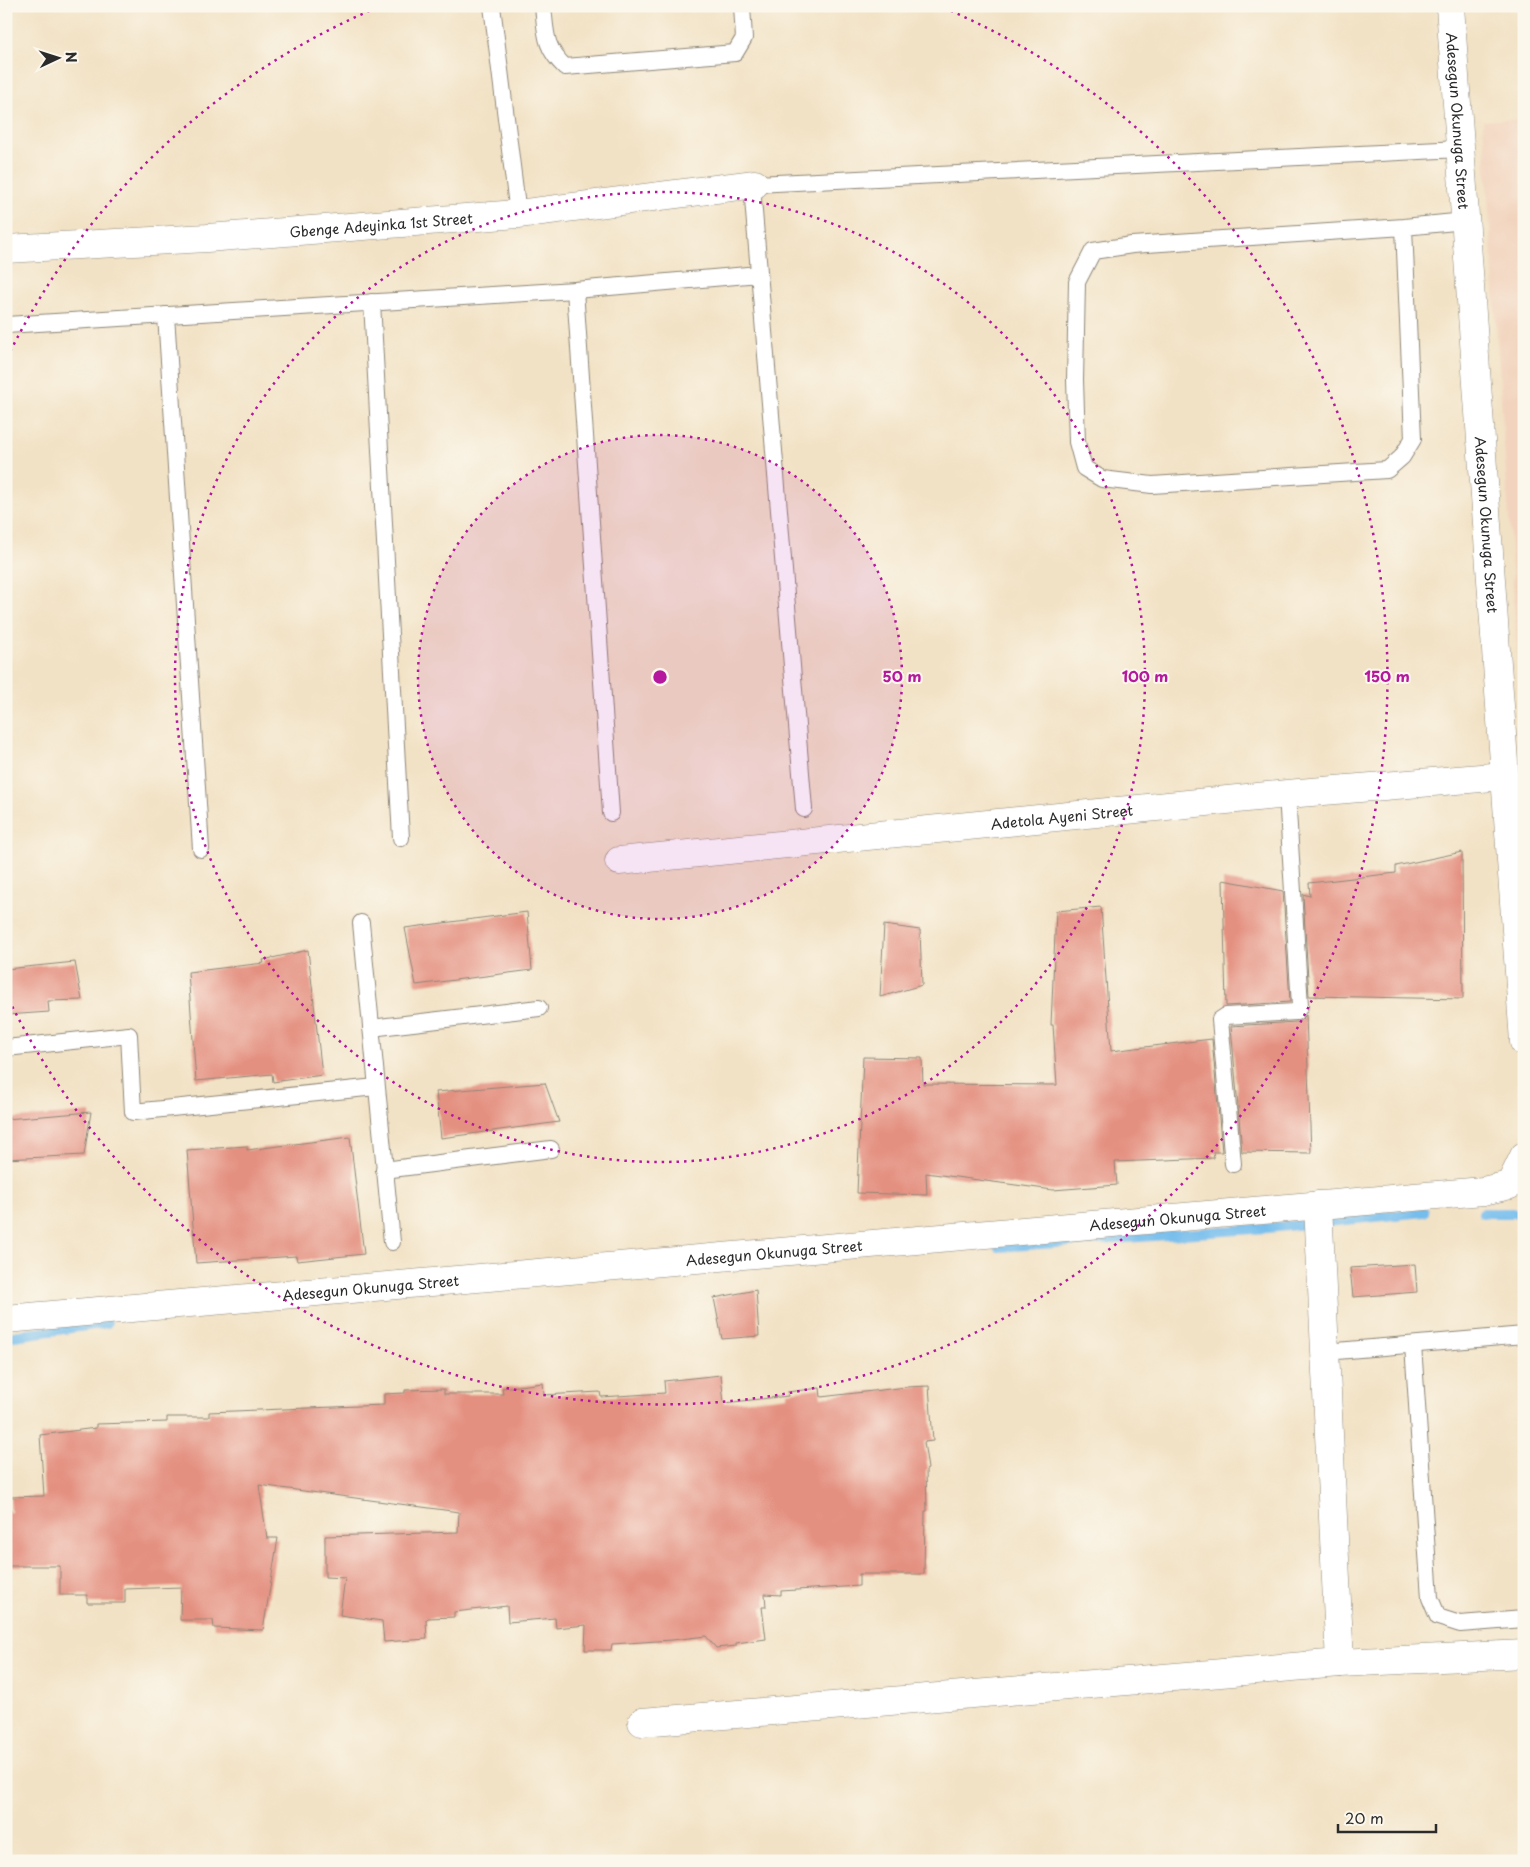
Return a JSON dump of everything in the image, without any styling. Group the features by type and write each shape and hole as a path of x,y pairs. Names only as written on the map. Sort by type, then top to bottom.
{"street":[{"name":"Adesegun Okunuga Street","path":"1450,6 1465,221 1513,729 1505,776 1524,1042"},
{"name":"Gbenge Adeyinka 1st Street","path":"6,249 208,238 518,214 754,184"},
{"name":"Adetola Ayeni Street","path":"619,861 1287,794 1505,776"},
{"name":"Adesegun Okunuga Street","path":"6,1319 1483,1191 1510,1185 1524,1156"},
{"path":"1318,1205 1340,1663"},
{"path":"642,1722 1340,1663 1524,1654"}],"lane":[{"path":"492,6 518,214"},
{"path":"544,6 546,37 553,56 565,67 735,53 744,38 742,6"},
{"path":"804,809 759,274 753,198 754,184 1460,149"},
{"path":"1404,227 1414,439 1402,458 1387,470 1152,485 1102,480 1084,468 1077,442 1074,380 1077,282 1093,251 1132,245 1404,227 1465,221"},
{"path":"6,324 575,290 759,274"},
{"path":"575,290 612,813"},
{"path":"372,302 402,838"},
{"path":"166,315 201,849"},
{"path":"1232,1164 1220,1020 1226,1016 1296,1012 1300,1006 1287,794"},
{"path":"361,923 392,1242"},
{"path":"371,1028 539,1008"},
{"path":"6,1048 129,1035 133,1112 376,1087"},
{"path":"384,1170 551,1149"},
{"path":"1325,1352 1524,1335"},
{"path":"1413,1345 1430,1598 1438,1617 1460,1624 1524,1619"}],"shaded area":[{"path":"1524,119 1524,706 1521,706 1483,121"}],"building":[{"path":"1462,852 1463,999 1309,996 1303,894 1310,896 1309,883 1396,873 1396,866"},
{"path":"1223,880 1283,891 1290,1002 1226,1006"},
{"path":"1101,907 1111,1051 1212,1039 1222,1152 1213,1152 1214,1158 1115,1162 1117,1185 1053,1190 926,1173 927,1195 857,1193 863,1057 922,1058 923,1084 1057,1085 1053,1025 1051,1025 1056,911"},
{"path":"527,912 532,970 416,985 405,928"},
{"path":"884,925 920,930 922,985 880,997"},
{"path":"308,950 322,1075 273,1082 272,1074 196,1081 188,972 264,963 263,960"},
{"path":"75,962 82,1000 48,1001 49,1012 6,1015 6,969"},
{"path":"1306,1015 1311,1153 1242,1152 1231,1026 1297,1022"},
{"path":"545,1083 559,1122 441,1138 436,1092"},
{"path":"91,1112 84,1155 6,1159 6,1119"},
{"path":"350,1137 364,1254 297,1261 296,1256 196,1263 187,1150 247,1146 247,1150"},
{"path":"1415,1264 1417,1292 1353,1297 1350,1268"},
{"path":"756,1290 759,1336 722,1339 714,1298"},
{"path":"721,1375 724,1403 788,1396 787,1392 820,1388 821,1397 929,1386 933,1441 924,1442 928,1469 926,1470 927,1511 925,1511 924,1574 859,1574 859,1586 781,1591 781,1595 765,1594 766,1607 762,1607 766,1639 736,1643 736,1646 716,1648 706,1636 612,1644 611,1650 585,1650 586,1625 556,1628 555,1618 508,1622 507,1606 454,1612 454,1617 428,1618 426,1620 427,1639 384,1642 382,1621 340,1615 345,1578 325,1577 325,1536 458,1532 459,1512 259,1485 267,1538 278,1538 263,1630 214,1628 213,1620 180,1620 181,1587 125,1589 125,1603 87,1603 87,1595 60,1595 60,1566 6,1566 6,1512 11,1512 10,1497 44,1496 40,1435 96,1428 96,1424 167,1422 167,1417 209,1417 209,1412 384,1405 384,1394 405,1393 405,1390 444,1389 444,1394 503,1394 502,1388 543,1383 544,1395 600,1392 601,1397 665,1393 664,1381"}],"waterway":[{"path":"998,1247 1267,1228 1424,1212"},
{"path":"1483,1213 1524,1213"},
{"path":"6,1337 107,1323"}]}
